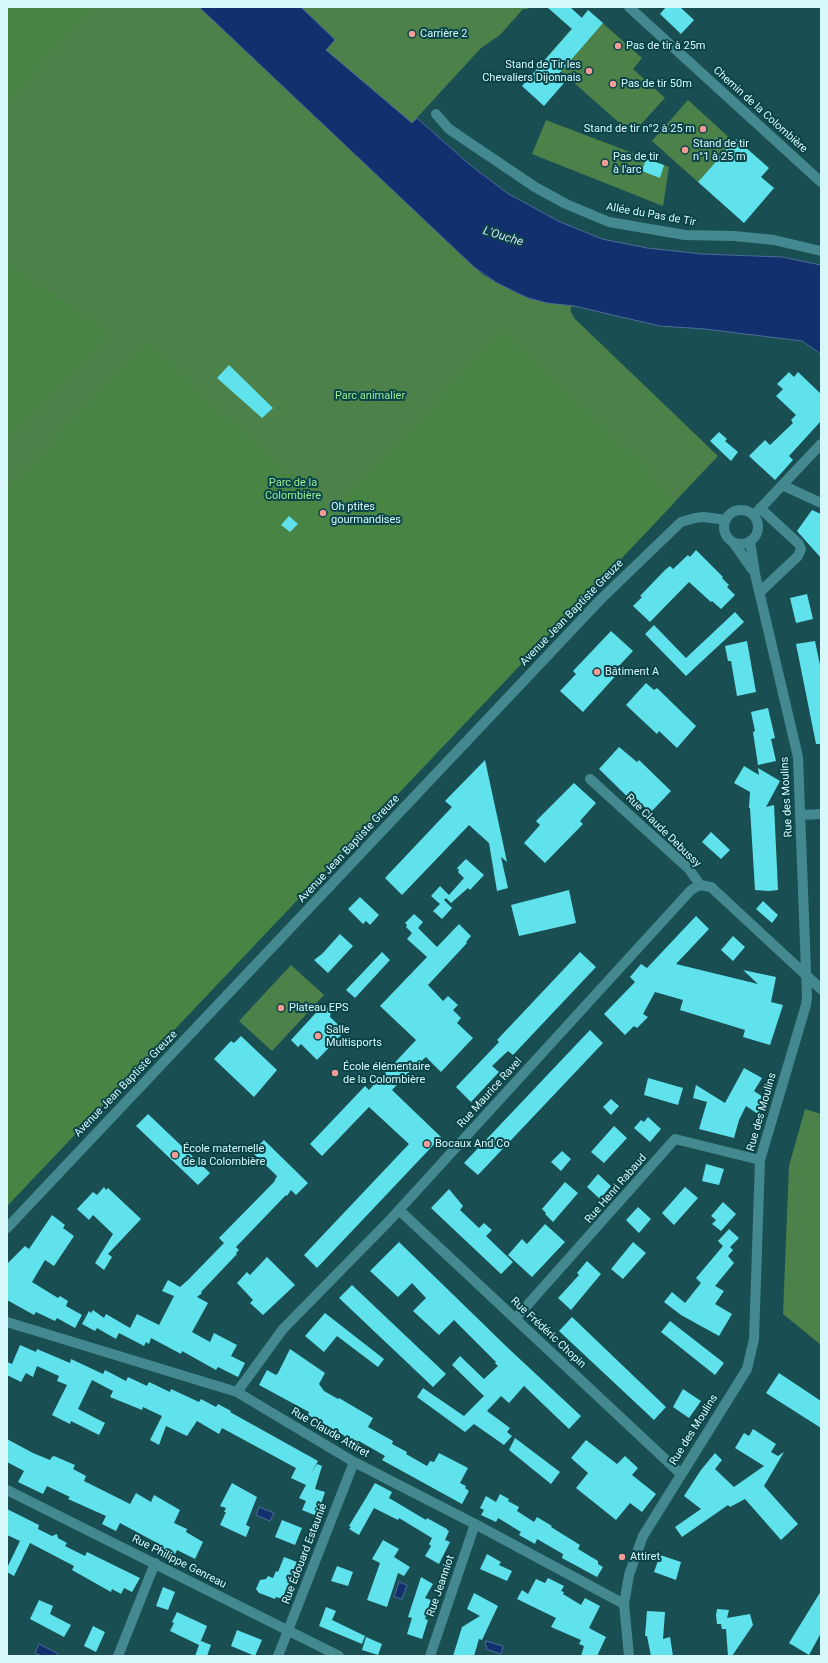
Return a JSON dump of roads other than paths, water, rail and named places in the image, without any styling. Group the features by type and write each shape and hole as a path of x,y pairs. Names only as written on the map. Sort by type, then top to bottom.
{"street":[{"name":"Chemin de la Colombière","path":"629,7 821,182"},
{"name":"Allée du Pas de Tir","path":"436,114 449,129 535,187 566,204 609,222 686,235 734,236 774,240 821,251"},
{"path":"753,516 821,444"},
{"path":"782,485 821,503"},
{"path":"760,508 799,544 801,549 798,556 760,592"},
{"path":"741,510 750,513 753,516 757,522 757,530 750,541 741,544 733,542 727,536 724,524 732,513 741,510"},
{"name":"Avenue Jean Baptiste Greuze","path":"7,1228 601,599 682,522 704,517 726,520"},
{"name":"Rue des Moulins","path":"627,1655 624,1604 629,1575 643,1536 747,1369 754,1339 760,1160 806,1005 807,978 798,757 755,574 750,541"},
{"name":"Rue des Moulins","path":"733,542 755,574"},
{"name":"Rue Claude Debussy","path":"590,779 689,869 700,885 711,887 807,978 821,989"},
{"path":"801,815 821,814"},
{"name":"Rue Maurice Ravel","path":"237,1392 283,1329 399,1210 691,890 700,885"},
{"name":"Rue Henri Rabaud","path":"516,1319 675,1139 760,1160"},
{"name":"Rue Frédéric Chopin","path":"399,1210 681,1474"},
{"name":"Rue Claude Attiret","path":"7,1322 237,1392 354,1462 475,1524 624,1604"},
{"name":"Rue Édouard Estaunié","path":"278,1656 354,1462"},
{"name":"Rue Philippe Genreau","path":"7,1490 339,1656"},
{"name":"Rue Jeanniot","path":"430,1656 475,1524"},
{"path":"118,1656 155,1563"}],"water":[{"name":"L'Ouche","path":"199,7 301,7 335,40 326,50 412,123 417,118 469,164 507,193 558,221 602,239 647,248 702,254 782,257 821,265 821,354 802,341 705,329 660,326 574,306 547,303 528,298 497,283 474,267"},
{"path":"259,1507 274,1513 270,1521 256,1515"},
{"path":"399,1582 407,1585 402,1599 394,1597"},
{"path":"486,1641 503,1646 501,1654 486,1649"},
{"path":"39,1644 57,1653 57,1656 42,1656 35,1653"}],"place":[{"name":"Carrière 2","path":"412,34"},
{"name":"Pas de tir à 25m","path":"618,46"},
{"name":"Stand de Tir les Chevaliers Dijonnais","path":"589,71"},
{"name":"Pas de tir 50m","path":"613,84"},
{"name":"Stand de tir n°2 à 25 m","path":"703,129"},
{"name":"Stand de tir n°1 à 25 m","path":"685,150"},
{"name":"Pas de tir à l'arc","path":"605,163"},
{"name":"Oh ptites gourmandises","path":"323,513"},
{"name":"Bâtiment A","path":"597,672"},
{"name":"Plateau EPS","path":"281,1008"},
{"name":"Salle Multisports","path":"318,1036"},
{"name":"École élémentaire de la Colombière","path":"335,1073"},
{"name":"Bocaux And Co","path":"427,1144"},
{"name":"École maternelle de la Colombière","path":"175,1155"},
{"name":"Attiret","path":"622,1557"}],"park label":[{"name":"Parc animalier","path":"370,396"},
{"name":"Parc de la Colombière","path":"293,489"}]}
